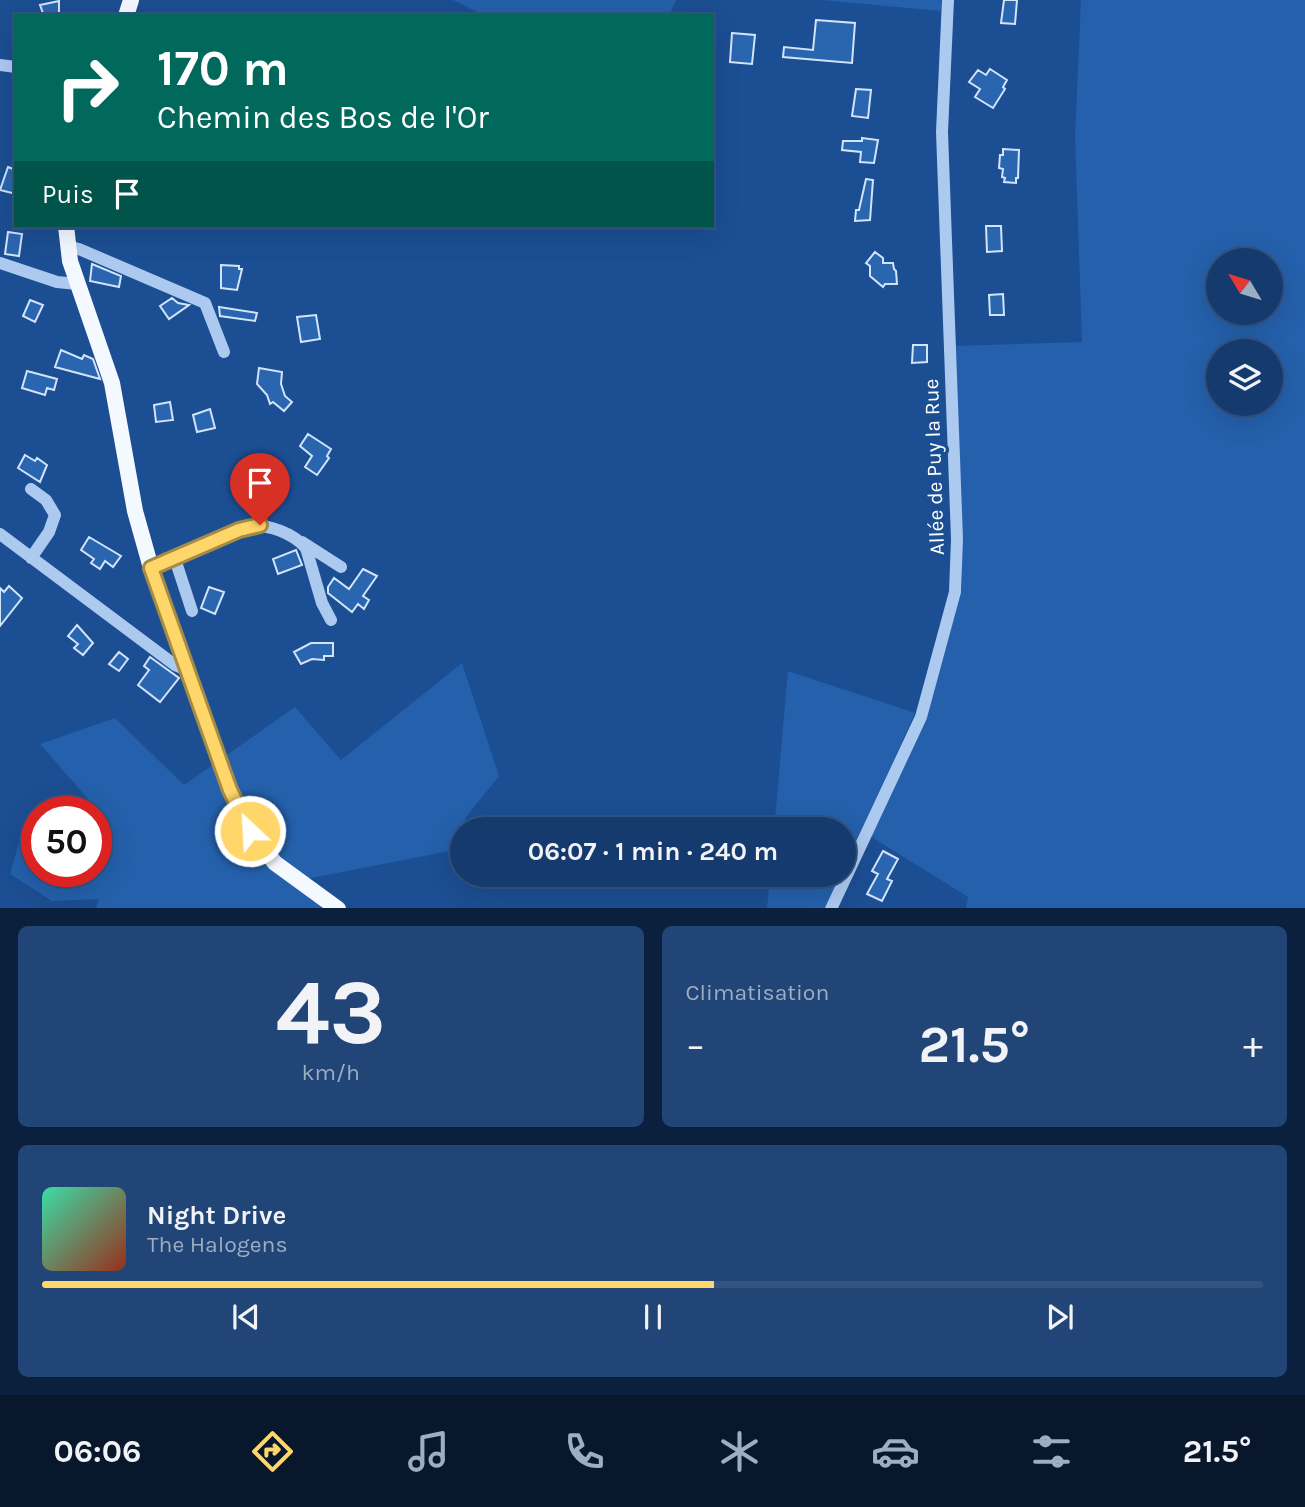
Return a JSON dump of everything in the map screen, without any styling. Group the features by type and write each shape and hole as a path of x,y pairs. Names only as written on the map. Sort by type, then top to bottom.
{"main road":[{"path":"66,228 77,284 112,383 135,511 151,568 230,790 250,831 275,863 338,908"}],"street":[{"name":"Allée de Puy la Rue","path":"831,908 921,717 955,592 957,539 942,132 948,0"},
{"path":"68,246 79,248 205,303 224,352"},
{"path":"0,263 5,267 57,282 77,284"},
{"path":"31,489 46,500 55,515 49,532 32,558"},
{"path":"151,568 250,526 260,525 301,542 341,567"},
{"path":"0,534 175,665 187,667"},
{"path":"301,542 310,559 322,603 331,620"},
{"path":"175,559 192,611"}],"shaded area":[{"path":"453,0 676,0 670,14 481,14"},
{"path":"821,0 941,0 941,11"},
{"path":"1081,0 1305,0 1305,908 966,908 968,897 870,836 927,717 962,589 956,346 1082,342 1075,136"},
{"path":"462,663 499,776 466,817 450,817 450,851 306,879 327,908 96,908 99,899 52,901 30,887 112,887 112,796 85,796 40,744 115,718 184,785 295,707 341,760"},
{"path":"788,671 915,713 856,843 856,817 775,817"},
{"path":"21,836 21,881 10,874"},
{"path":"769,887 836,887 827,908 767,908"}],"building":[{"path":"1004,0 1017,0 1015,24 1001,23"},
{"path":"59,1 59,14 43,14 40,5"},
{"path":"816,20 855,23 852,63 783,57 784,47 813,50"},
{"path":"732,33 755,35 752,64 730,62"},
{"path":"990,69 1007,80 1003,87 1005,89 993,108 975,97 980,89 969,82 978,70 986,75"},
{"path":"856,89 871,90 868,118 852,116"},
{"path":"862,138 878,140 874,163 860,162 861,152 842,150 843,141 862,141"},
{"path":"1003,149 1019,150 1016,183 1004,182 1005,178 1002,177 1003,169 999,168"},
{"path":"8,167 14,169 14,194 0,190"},
{"path":"866,179 873,180 870,220 855,221 856,210 859,210"},
{"path":"986,226 1001,226 1002,251 987,252"},
{"path":"8,232 22,234 19,256 5,254"},
{"path":"875,252 883,258 883,263 893,263 897,284 885,284 883,287 870,276 870,266 866,263"},
{"path":"92,264 121,276 119,287 90,281"},
{"path":"221,265 239,266 239,269 242,269 237,290 221,288"},
{"path":"1003,294 1004,315 990,315 989,295"},
{"path":"172,298 178,303 189,305 169,319 160,306"},
{"path":"30,300 43,305 35,322 23,316"},
{"path":"219,307 257,313 255,321 220,316"},
{"path":"316,315 320,339 301,342 297,317"},
{"path":"913,345 927,345 927,362 912,363"},
{"path":"61,350 82,359 84,355 93,359 100,379 55,367"},
{"path":"259,368 282,372 281,384 285,396 292,402 284,411 273,402 270,404 267,395 257,384"},
{"path":"27,371 57,379 54,390 47,388 45,395 22,388"},
{"path":"170,402 173,420 156,422 154,405"},
{"path":"210,409 215,428 197,432 193,415"},
{"path":"308,434 331,449 327,456 329,458 317,475 305,467 312,456 300,446"},
{"path":"25,455 35,461 37,458 47,465 40,482 18,468"},
{"path":"89,537 121,556 113,567 105,561 100,569 91,563 94,559 81,550"},
{"path":"296,550 302,565 278,574 273,559"},
{"path":"363,569 377,576 363,596 369,600 364,609 358,604 352,612 328,593 328,587 334,578 349,589"},
{"path":"9,586 22,598 0,626 0,588 4,592"},
{"path":"209,587 224,592 215,614 201,608"},
{"path":"77,625 93,643 83,655 74,648 78,644 68,636"},
{"path":"311,643 333,643 333,656 324,656 324,660 312,659 301,664 294,652"},
{"path":"119,652 128,659 119,671 109,664"},
{"path":"150,657 179,678 160,702 138,685 149,670 144,666"},
{"path":"883,851 898,859 887,879 892,881 882,901 867,894 878,874 872,871"}],"route":[{"path":"250,831 230,790 151,568 239,530 260,525"}]}
